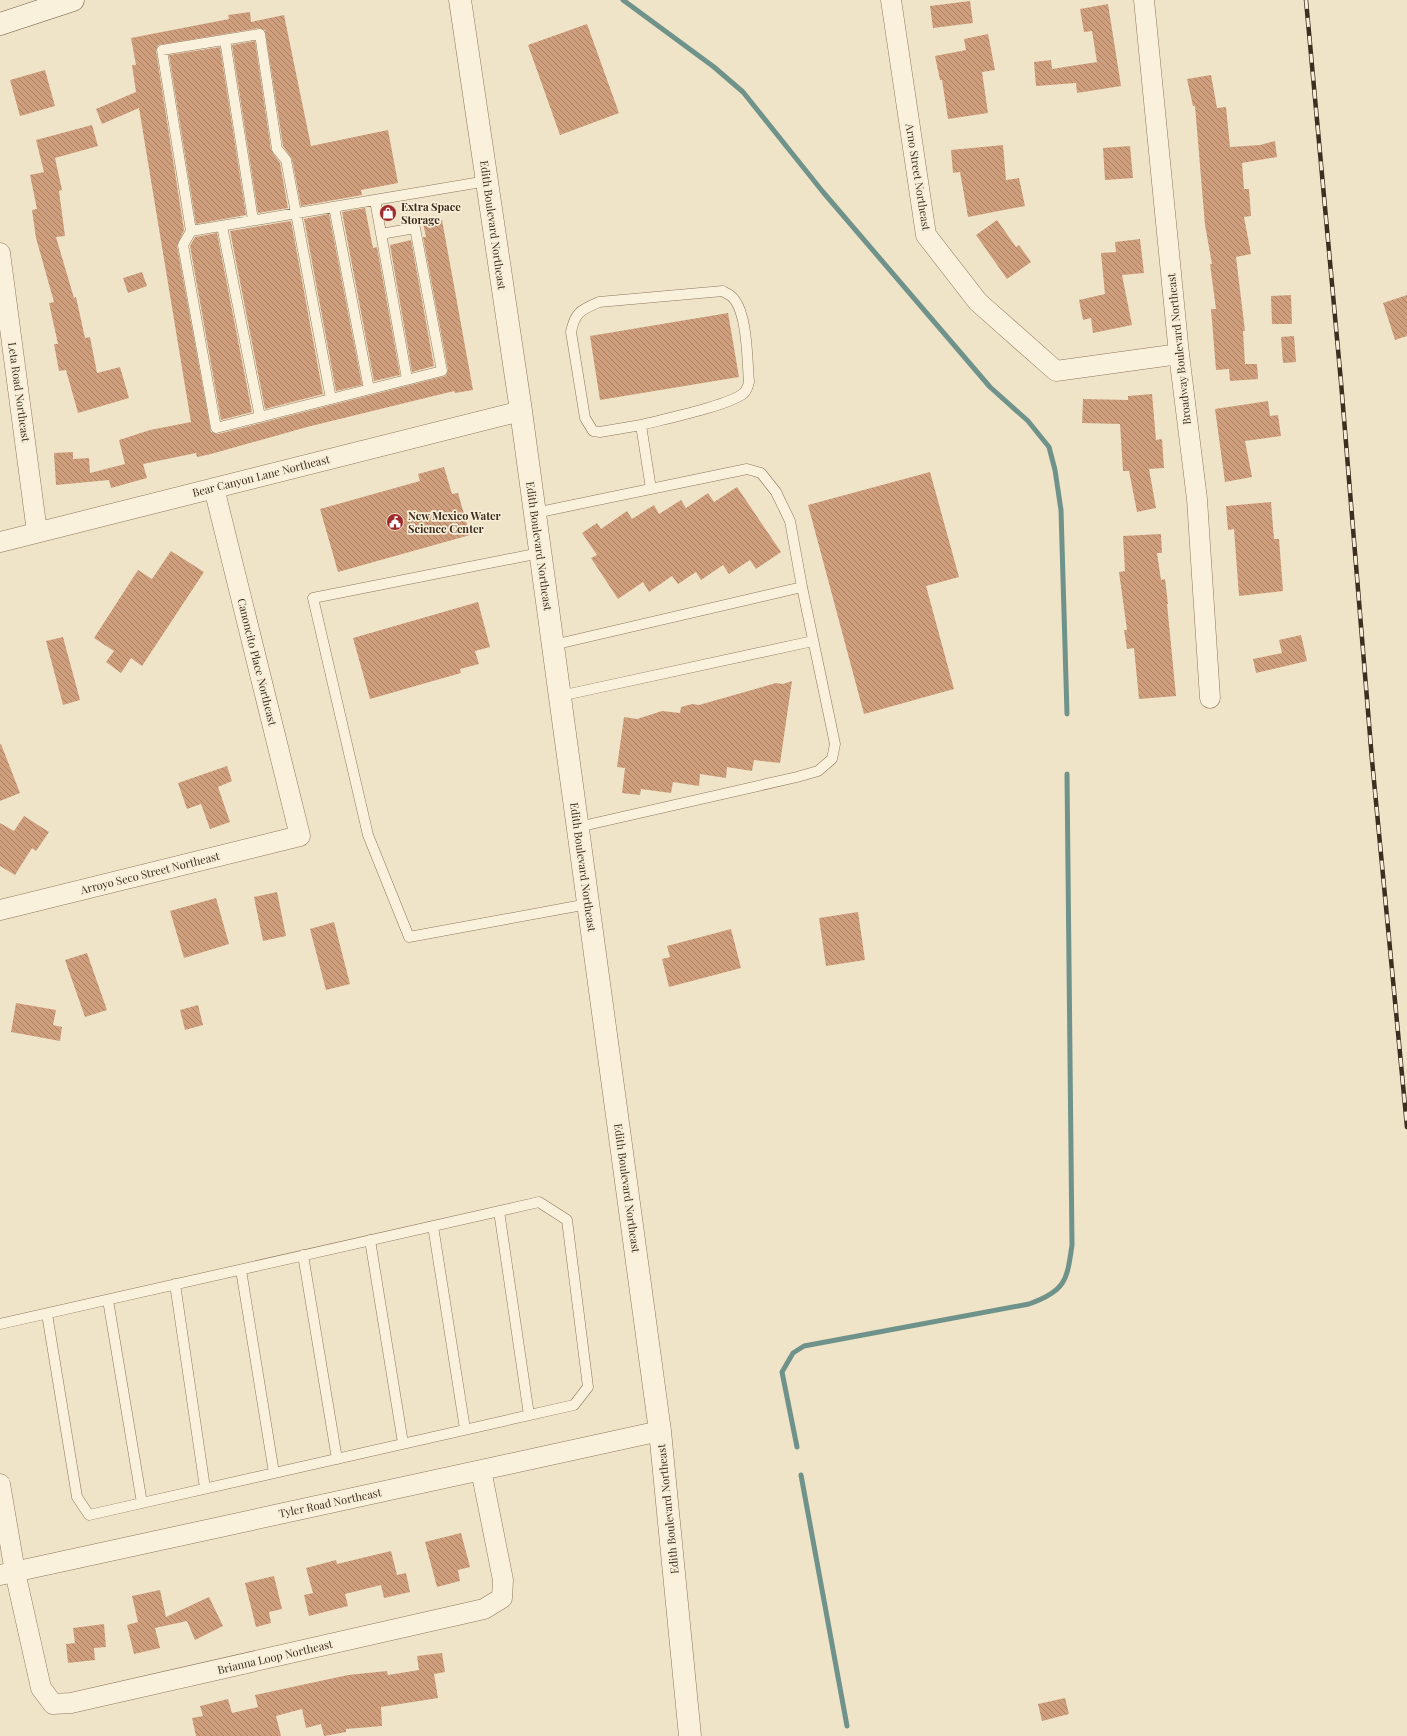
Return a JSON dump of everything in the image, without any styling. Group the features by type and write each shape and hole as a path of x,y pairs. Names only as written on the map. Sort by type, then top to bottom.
{"street":[{"path":"0,24 73,0"},
{"name":"Edith Boulevard Northeast","path":"460,0 521,411 660,1431 690,1736"},
{"name":"Arno Street Northeast","path":"891,0 926,235 978,302 1056,371 1179,354"},
{"name":"Broadway Boulevard Northeast","path":"1144,0 1179,354 1197,499 1210,698"},
{"name":"Leta Road Northeast","path":"0,253 37,532"},
{"name":"Bear Canyon Lane Northeast","path":"0,542 521,411"},
{"name":"Canoncito Place Northeast","path":"214,488 300,836"},
{"name":"Arroyo Seco Street Northeast","path":"0,910 300,836"},
{"name":"Tyler Road Northeast","path":"8,1573 660,1431"},
{"name":"Brianna Loop Northeast","path":"8,1573 41,1688 53,1704 71,1703 484,1609 502,1598 503,1580 481,1470"},
{"path":"0,1484 8,1573"}],"lane":[{"path":"331,399 286,160 277,149 260,34 162,50 192,231 183,245 216,428 331,399 407,379 442,371 415,228 381,234"},
{"path":"225,40 254,220"},
{"path":"192,231 487,181"},
{"path":"375,200 407,379"},
{"path":"334,207 369,389"},
{"path":"222,226 260,417"},
{"path":"723,291 731,296 738,306 743,321 749,382 747,390 743,394 724,402 641,425 600,432 593,431 585,418 571,332 573,321 581,310 599,302 723,291"},
{"path":"641,425 651,489"},
{"path":"535,513 747,469 761,473 776,492 790,521 802,587 835,744 832,760 818,771 797,778 578,827"},
{"path":"540,553 313,598 368,835 409,937 588,904"},
{"path":"553,645 802,587"},
{"path":"560,696 813,641"},
{"path":"0,1324 539,1202 567,1220 588,1387 574,1405 89,1514 76,1498 47,1314"},
{"path":"499,1211 530,1415"},
{"path":"433,1226 465,1429"},
{"path":"370,1240 403,1443"},
{"path":"303,1255 337,1459"},
{"path":"241,1270 274,1473"},
{"path":"175,1284 205,1488"},
{"path":"108,1300 142,1503"}],"building":[{"path":"970,1 973,23 933,28 930,6"},
{"path":"1108,4 1121,86 1077,93 1076,83 1036,86 1034,62 1051,60 1052,69 1097,62 1092,31 1084,32 1080,9"},
{"path":"250,12 251,22 284,15 311,146 388,130 398,183 361,190 362,195 301,206 292,159 283,146 265,30 259,28 158,45 156,51 184,230 177,246 211,432 218,434 446,376 448,370 423,237 426,237 423,223 442,220 473,390 455,393 454,391 307,427 211,454 197,457 196,453 143,464 147,478 111,488 109,480 56,485 54,453 73,452 73,459 89,458 90,473 125,464 119,440 150,430 191,422 139,108 102,124 96,109 136,92 132,65 136,65 131,38 229,19 228,15"},
{"path":"587,24 619,113 560,135 528,45"},
{"path":"988,34 995,70 982,72 988,113 948,119 942,80 940,80 935,56 966,50 964,39"},
{"path":"255,41 271,150 280,163 288,208 258,213 232,45"},
{"path":"220,47 246,215 196,224 169,55"},
{"path":"45,70 55,106 20,116 10,80"},
{"path":"1211,75 1217,108 1226,107 1230,147 1260,145 1275,141 1277,157 1242,163 1244,189 1249,189 1251,216 1244,217 1251,254 1236,257 1245,331 1243,331 1245,364 1257,364 1258,379 1230,381 1229,369 1216,370 1211,309 1216,309 1210,264 1212,264 1205,225 1195,106 1193,106 1187,79"},
{"path":"92,125 98,146 55,158 62,190 59,191 65,236 56,237 74,298 76,297 85,338 90,337 97,373 120,367 129,398 78,413 66,370 59,371 54,344 58,344 49,303 54,302 36,238 32,210 37,209 30,175 44,172 36,140"},
{"path":"1003,145 1006,180 1019,178 1025,206 968,217 960,172 953,173 951,150"},
{"path":"1130,146 1133,178 1105,180 1103,148"},
{"path":"365,208 373,248 377,247 400,375 374,381 342,212"},
{"path":"329,214 362,385 336,391 304,219"},
{"path":"997,220 1016,247 1019,245 1031,262 1007,279 976,235"},
{"path":"291,221 323,394 265,409 230,231"},
{"path":"217,233 252,412 221,420 190,246 195,237"},
{"path":"1140,239 1144,273 1122,275 1132,325 1093,333 1091,318 1083,320 1079,300 1105,294 1101,253 1116,252 1115,242"},
{"path":"411,240 434,366 412,372 390,245"},
{"path":"142,272 147,286 128,293 123,278"},
{"path":"1291,295 1292,324 1272,324 1271,296"},
{"path":"1407,295 1407,336 1395,340 1383,303"},
{"path":"728,313 739,377 600,400 590,336"},
{"path":"1294,336 1296,362 1283,363 1281,337"},
{"path":"1152,394 1156,440 1162,439 1164,468 1149,469 1156,508 1137,512 1129,471 1123,471 1120,424 1082,423 1083,399 1128,400 1128,396"},
{"path":"1268,401 1270,416 1278,415 1281,436 1245,441 1252,477 1225,482 1215,409"},
{"name":"New Mexico Water Science Center","path":"444,467 452,494 458,493 470,535 338,572 320,509 420,481 418,474"},
{"path":"930,472 959,577 926,586 954,689 864,714 808,505"},
{"path":"737,487 781,552 756,569 750,560 729,574 723,565 701,580 696,572 678,584 672,576 649,592 643,582 618,599 591,558 597,555 582,533 597,523 601,529 627,511 632,519 654,505 659,514 681,500 686,508 708,493 714,502"},
{"path":"1271,502 1274,539 1279,539 1283,591 1239,596 1234,529 1228,530 1226,506"},
{"path":"1161,534 1162,553 1157,553 1161,580 1165,579 1176,696 1139,699 1134,648 1127,649 1124,630 1127,630 1119,572 1125,571 1123,536"},
{"path":"171,551 204,572 142,666 131,658 121,673 106,662 114,651 94,638 138,570 152,579"},
{"path":"478,602 490,647 475,651 479,664 460,669 461,673 370,699 353,638"},
{"path":"1301,635 1307,661 1256,673 1253,659 1282,653 1279,640"},
{"path":"63,637 80,700 63,705 46,641"},
{"path":"792,681 780,763 754,760 752,771 727,767 726,778 700,774 699,786 673,782 671,793 641,789 640,795 622,793 625,768 617,767 624,717 637,719 662,711 680,713 681,707 692,704 699,705 776,683 783,684"},
{"path":"1,744 20,793 0,801 0,745"},
{"path":"227,766 232,781 218,787 230,822 210,829 201,804 187,809 178,783"},
{"path":"24,816 49,832 36,851 32,848 15,875 0,866 0,823 14,831"},
{"path":"277,892 286,936 263,941 254,897"},
{"path":"216,898 229,944 184,958 170,911"},
{"path":"858,912 865,960 826,966 819,918"},
{"path":"334,922 350,984 326,990 310,929"},
{"path":"731,929 741,968 669,987 662,959 670,957 667,946"},
{"path":"87,953 107,1010 85,1017 65,960"},
{"path":"16,1003 56,1010 53,1025 62,1027 60,1041 11,1032"},
{"path":"198,1005 203,1025 185,1030 180,1010"},
{"path":"461,1533 470,1567 458,1570 460,1581 437,1587 425,1542"},
{"path":"391,1551 397,1575 406,1573 410,1592 384,1598 381,1585 345,1594 348,1606 309,1616 304,1595 313,1593 306,1568 336,1560 337,1564"},
{"path":"274,1576 282,1609 269,1612 271,1623 256,1627 245,1583"},
{"path":"160,1590 166,1617 209,1597 223,1626 195,1640 187,1621 155,1628 160,1648 134,1654 127,1625 138,1622 132,1596"},
{"path":"104,1624 106,1647 94,1648 95,1660 68,1663 66,1644 75,1643 73,1628"},
{"path":"442,1653 445,1672 434,1674 438,1698 381,1707 382,1726 346,1729 346,1732 324,1736 321,1724 306,1728 302,1709 276,1716 281,1736 196,1736 192,1718 203,1716 200,1706 228,1699 232,1713 258,1707 255,1695 348,1675 387,1671 388,1675 419,1670 417,1656"},
{"path":"1065,1698 1069,1714 1042,1721 1038,1704"}],"waterway":[{"path":"623,0 714,67 743,92 823,192 990,387 1028,421 1049,447 1055,470 1061,510 1067,714"},
{"path":"797,1447 782,1372 793,1353 804,1346 1029,1304 1051,1294 1058,1289 1066,1276 1072,1245 1067,774"},
{"path":"801,1475 847,1726"}],"railway":[{"path":"1306,0 1341,382 1372,760 1407,1127"}],"place":[{"name":"Extra Space Storage","path":"388,213"},
{"name":"New Mexico Water Science Center","path":"395,522"}]}
